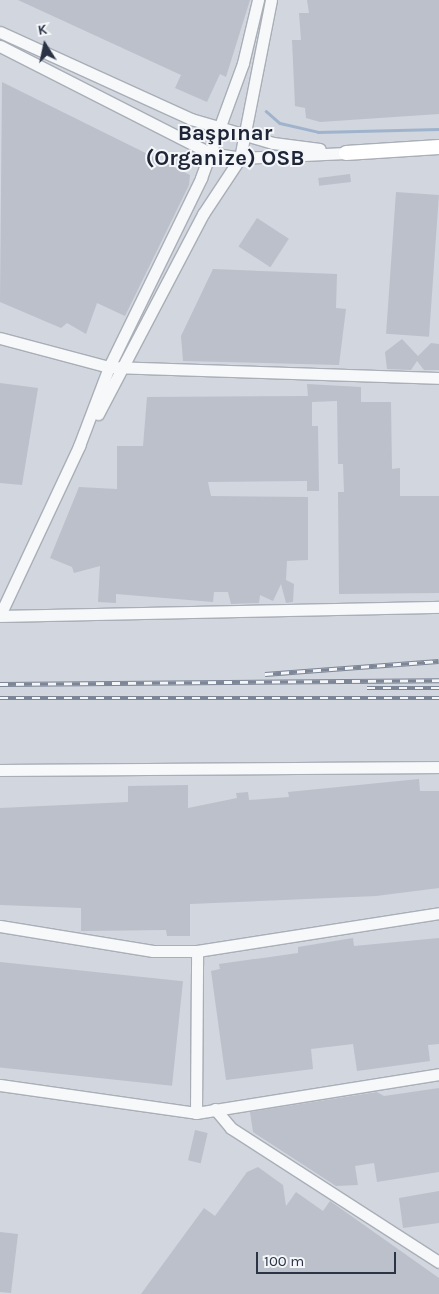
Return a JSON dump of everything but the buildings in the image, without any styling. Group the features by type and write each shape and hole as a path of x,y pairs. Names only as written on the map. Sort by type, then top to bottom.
{"main road":[{"path":"346,153 439,147"}],"street":[{"path":"258,0 243,62 210,153 109,368 79,446 0,616 439,607"},
{"path":"79,446 125,366 203,214 240,158 242,134 271,0"},
{"path":"0,32 98,80 219,128 346,153"},
{"path":"0,46 210,153 240,158 346,153"},
{"path":"91,92 98,80"},
{"path":"0,338 109,368 125,366 439,378"},
{"path":"0,771 439,767"},
{"path":"0,926 153,951 197,951 439,913"},
{"path":"196,1113 197,951"},
{"path":"0,1085 196,1113 439,1074"},
{"path":"215,1109 231,1128 439,1262"}],"shaded area":[{"path":"0,0 439,0 439,1294 0,1294"}],"waterway":[{"path":"266,111 280,123 318,132 439,129"}],"railway":[{"path":"265,674 439,661"},
{"path":"0,684 439,680"},
{"path":"367,688 439,688"},
{"path":"0,698 439,698"}],"district":[{"name":"Başpınar (Organize) OSB","path":"225,146"}]}
